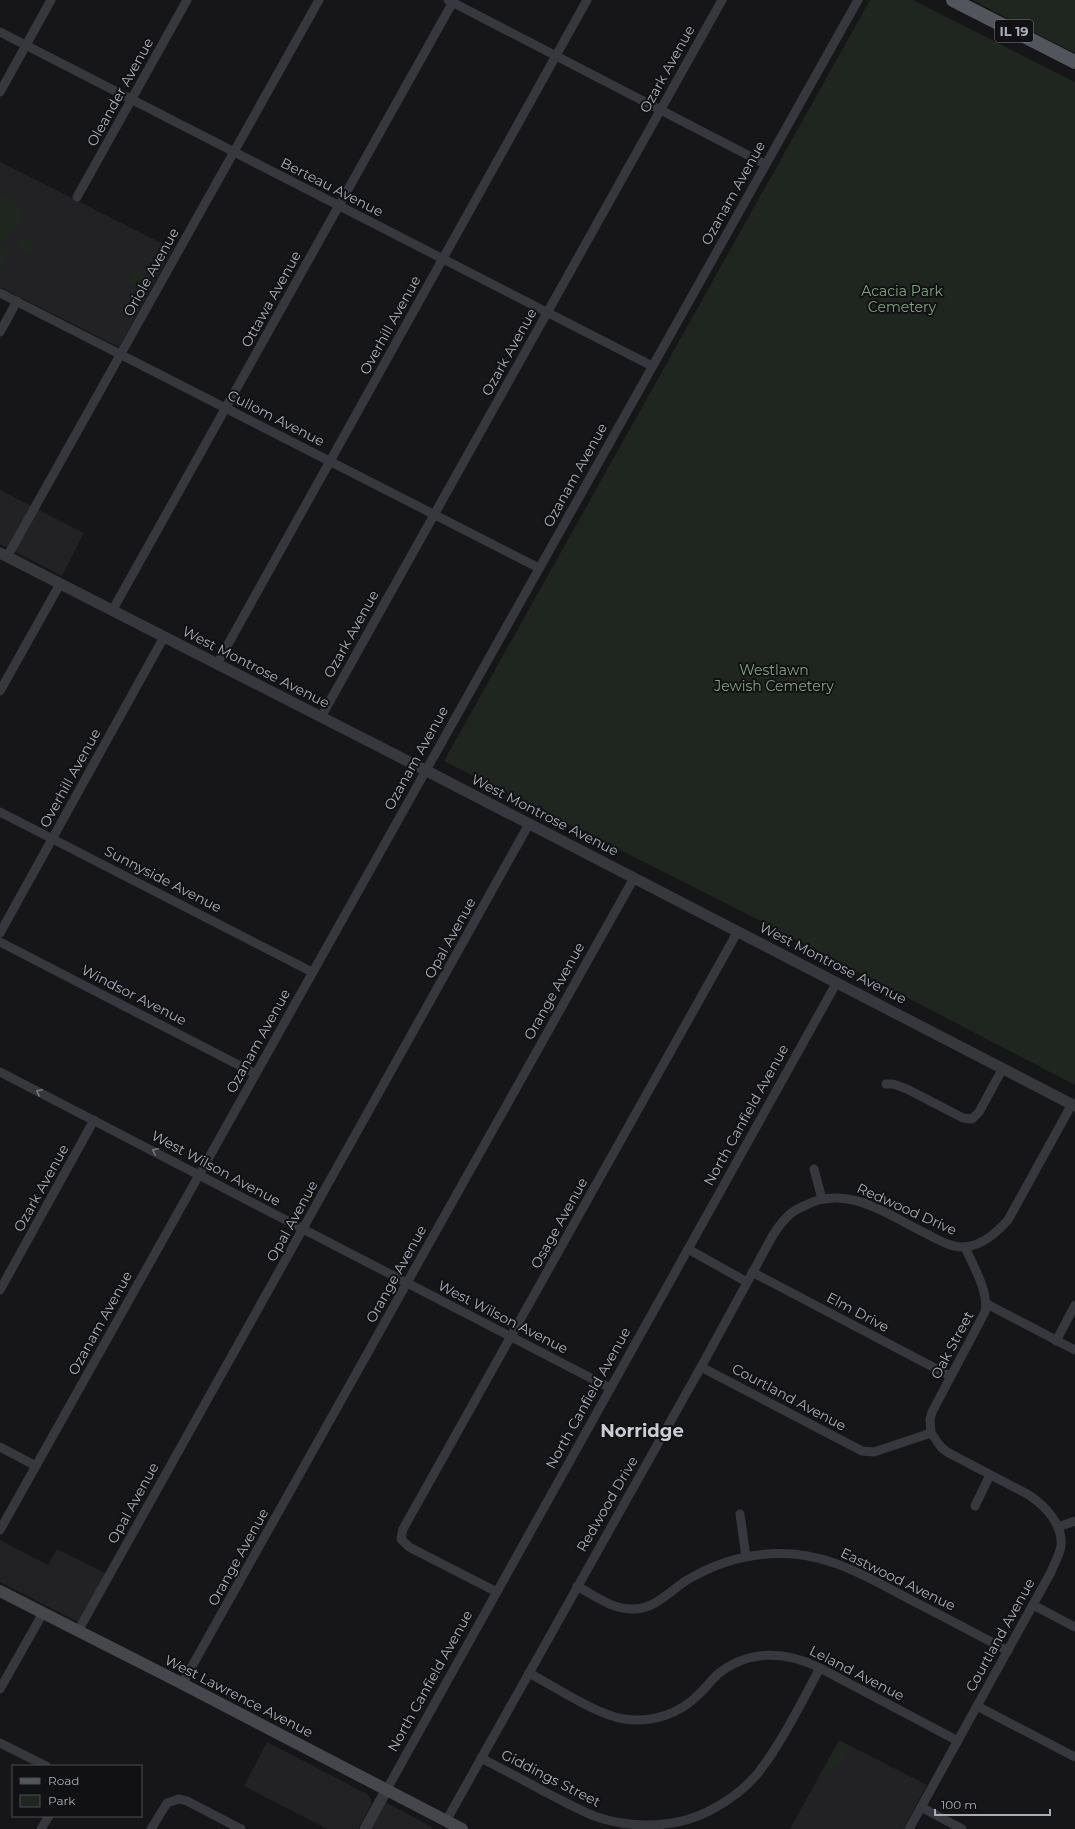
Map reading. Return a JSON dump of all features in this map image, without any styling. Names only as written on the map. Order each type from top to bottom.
[{"type":"main road","name":"IL 19","points":[[953,0],[1075,62]]},
{"type":"main road","name":"West Lawrence Avenue","points":[[0,1591],[387,1789],[462,1829]]},
{"type":"street","points":[[0,92],[51,0]]},
{"type":"street","name":"Oleander Avenue","points":[[77,197],[187,0]]},
{"type":"street","name":"Oriole Avenue","points":[[4,555],[121,354],[319,0]]},
{"type":"street","name":"Overhill Avenue","points":[[217,664],[587,0]]},
{"type":"street","name":"Ozark Avenue","points":[[321,717],[722,0]]},
{"type":"street","name":"Ozanam Avenue","points":[[0,1530],[538,568],[858,0]]},
{"type":"street","points":[[451,1],[765,164]]},
{"type":"street","name":"Ottawa Avenue","points":[[112,611],[339,206],[451,1]]},
{"type":"street","name":"Berteau Avenue","points":[[0,32],[652,366]]},
{"type":"street","name":"Cullom Avenue","points":[[0,293],[538,568]]},
{"type":"street","points":[[0,332],[17,301]]},
{"type":"street","name":"West Montrose Avenue","points":[[4,555],[425,770],[1074,1105]]},
{"type":"street","points":[[0,691],[60,584]]},
{"type":"street","name":"Overhill Avenue","points":[[0,932],[164,637]]},
{"type":"street","name":"Sunnyside Avenue","points":[[0,812],[312,972]]},
{"type":"street","name":"Opal Avenue","points":[[78,1631],[530,824]]},
{"type":"street","name":"Orange Avenue","points":[[182,1684],[634,878]]},
{"type":"street","name":"Osage Avenue","points":[[497,1592],[409,1548],[401,1539],[403,1529],[738,931]]},
{"type":"street","name":"Windsor Avenue","points":[[0,942],[256,1074]]},
{"type":"street","name":"North Canfield Avenue","points":[[365,1829],[837,982]]},
{"type":"street","points":[[886,1084],[893,1084],[908,1088],[963,1118],[972,1118],[978,1112],[1003,1068]]},
{"type":"street","name":"West Wilson Avenue","points":[[0,1072],[610,1388]]},
{"type":"street","name":"Redwood Drive","points":[[446,1821],[701,1367],[752,1272],[773,1235],[786,1218],[803,1206],[822,1199],[844,1197],[857,1200],[942,1242],[957,1247],[978,1244],[988,1239],[998,1231],[1008,1220],[1074,1105]]},
{"type":"street","name":"Ozark Avenue","points":[[0,1290],[94,1120]]},
{"type":"street","points":[[814,1169],[822,1199]]},
{"type":"street","name":"Oak Street","points":[[931,1433],[930,1419],[932,1412],[950,1376],[981,1323],[987,1304],[965,1247]]},
{"type":"street","points":[[688,1249],[747,1282]]},
{"type":"street","name":"Elm Drive","points":[[752,1272],[950,1376]]},
{"type":"street","points":[[987,1304],[1075,1350]]},
{"type":"street","points":[[1056,1341],[1075,1305]]},
{"type":"street","name":"Courtland Avenue","points":[[701,1367],[862,1451],[874,1452],[931,1433],[935,1441],[947,1452],[1039,1502],[1058,1527],[1061,1546],[1051,1572],[909,1829]]},
{"type":"street","points":[[0,1447],[36,1466]]},
{"type":"street","points":[[975,1506],[990,1475]]},
{"type":"street","points":[[740,1514],[746,1556]]},
{"type":"street","points":[[1058,1527],[1075,1521]]},
{"type":"street","name":"Eastwood Avenue","points":[[577,1586],[612,1605],[633,1609],[644,1608],[654,1604],[701,1572],[730,1560],[762,1554],[794,1554],[828,1560],[845,1566],[1008,1651]]},
{"type":"street","points":[[1033,1605],[1075,1627]]},
{"type":"street","points":[[0,1690],[42,1613]]},
{"type":"street","name":"Leland Avenue","points":[[529,1673],[607,1715],[625,1719],[642,1720],[670,1714],[685,1706],[718,1674],[734,1664],[749,1658],[767,1655],[787,1656],[808,1662],[958,1741]]},
{"type":"street","name":"Giddings Street","points":[[481,1758],[580,1810],[603,1819],[645,1826],[663,1825],[686,1820],[708,1812],[728,1800],[756,1776],[770,1757],[820,1668]]},
{"type":"street","points":[[977,1706],[1075,1757]]},
{"type":"street","points":[[0,1742],[44,1765]]},
{"type":"street","points":[[151,1829],[167,1803],[179,1799],[241,1829]]},
{"type":"street","points":[[921,1807],[962,1829]]},
{"type":"street","points":[[42,1829],[48,1817]]},
{"type":"shaded area","points":[[0,162],[173,249],[119,347],[0,287]]},
{"type":"shaded area","points":[[0,490],[84,533],[62,576],[0,544]]},
{"type":"shaded area","points":[[0,1540],[48,1565],[57,1549],[107,1574],[80,1623],[0,1582]]},
{"type":"shaded area","points":[[839,1740],[927,1785],[903,1829],[790,1829]]},
{"type":"shaded area","points":[[267,1742],[367,1794],[371,1799],[371,1804],[358,1829],[327,1829],[244,1786]]},
{"type":"shaded area","points":[[385,1802],[432,1827],[431,1829],[371,1829]]},
{"type":"green space","name":"Westlawn Jewish Cemetery","points":[[870,0],[915,0],[1075,82],[1075,1085],[735,908],[444,761]]},
{"type":"green space","points":[[972,0],[1075,0],[1075,53]]},
{"type":"green space","points":[[0,193],[21,205],[23,215],[13,233],[5,241],[0,239]]},
{"type":"green space","points":[[22,237],[36,244],[29,256],[15,248]]},
{"type":"green space","points":[[0,243],[11,249],[2,266],[0,265]]},
{"type":"green space","points":[[134,271],[146,277],[140,289],[128,283]]},
{"type":"green space","points":[[840,1742],[851,1747],[845,1759],[826,1773],[823,1771]]},
{"type":"district","name":"Norridge","points":[[642,1431]]},
{"type":"park label","name":"Acacia Park Cemetery","points":[[902,300]]}]
